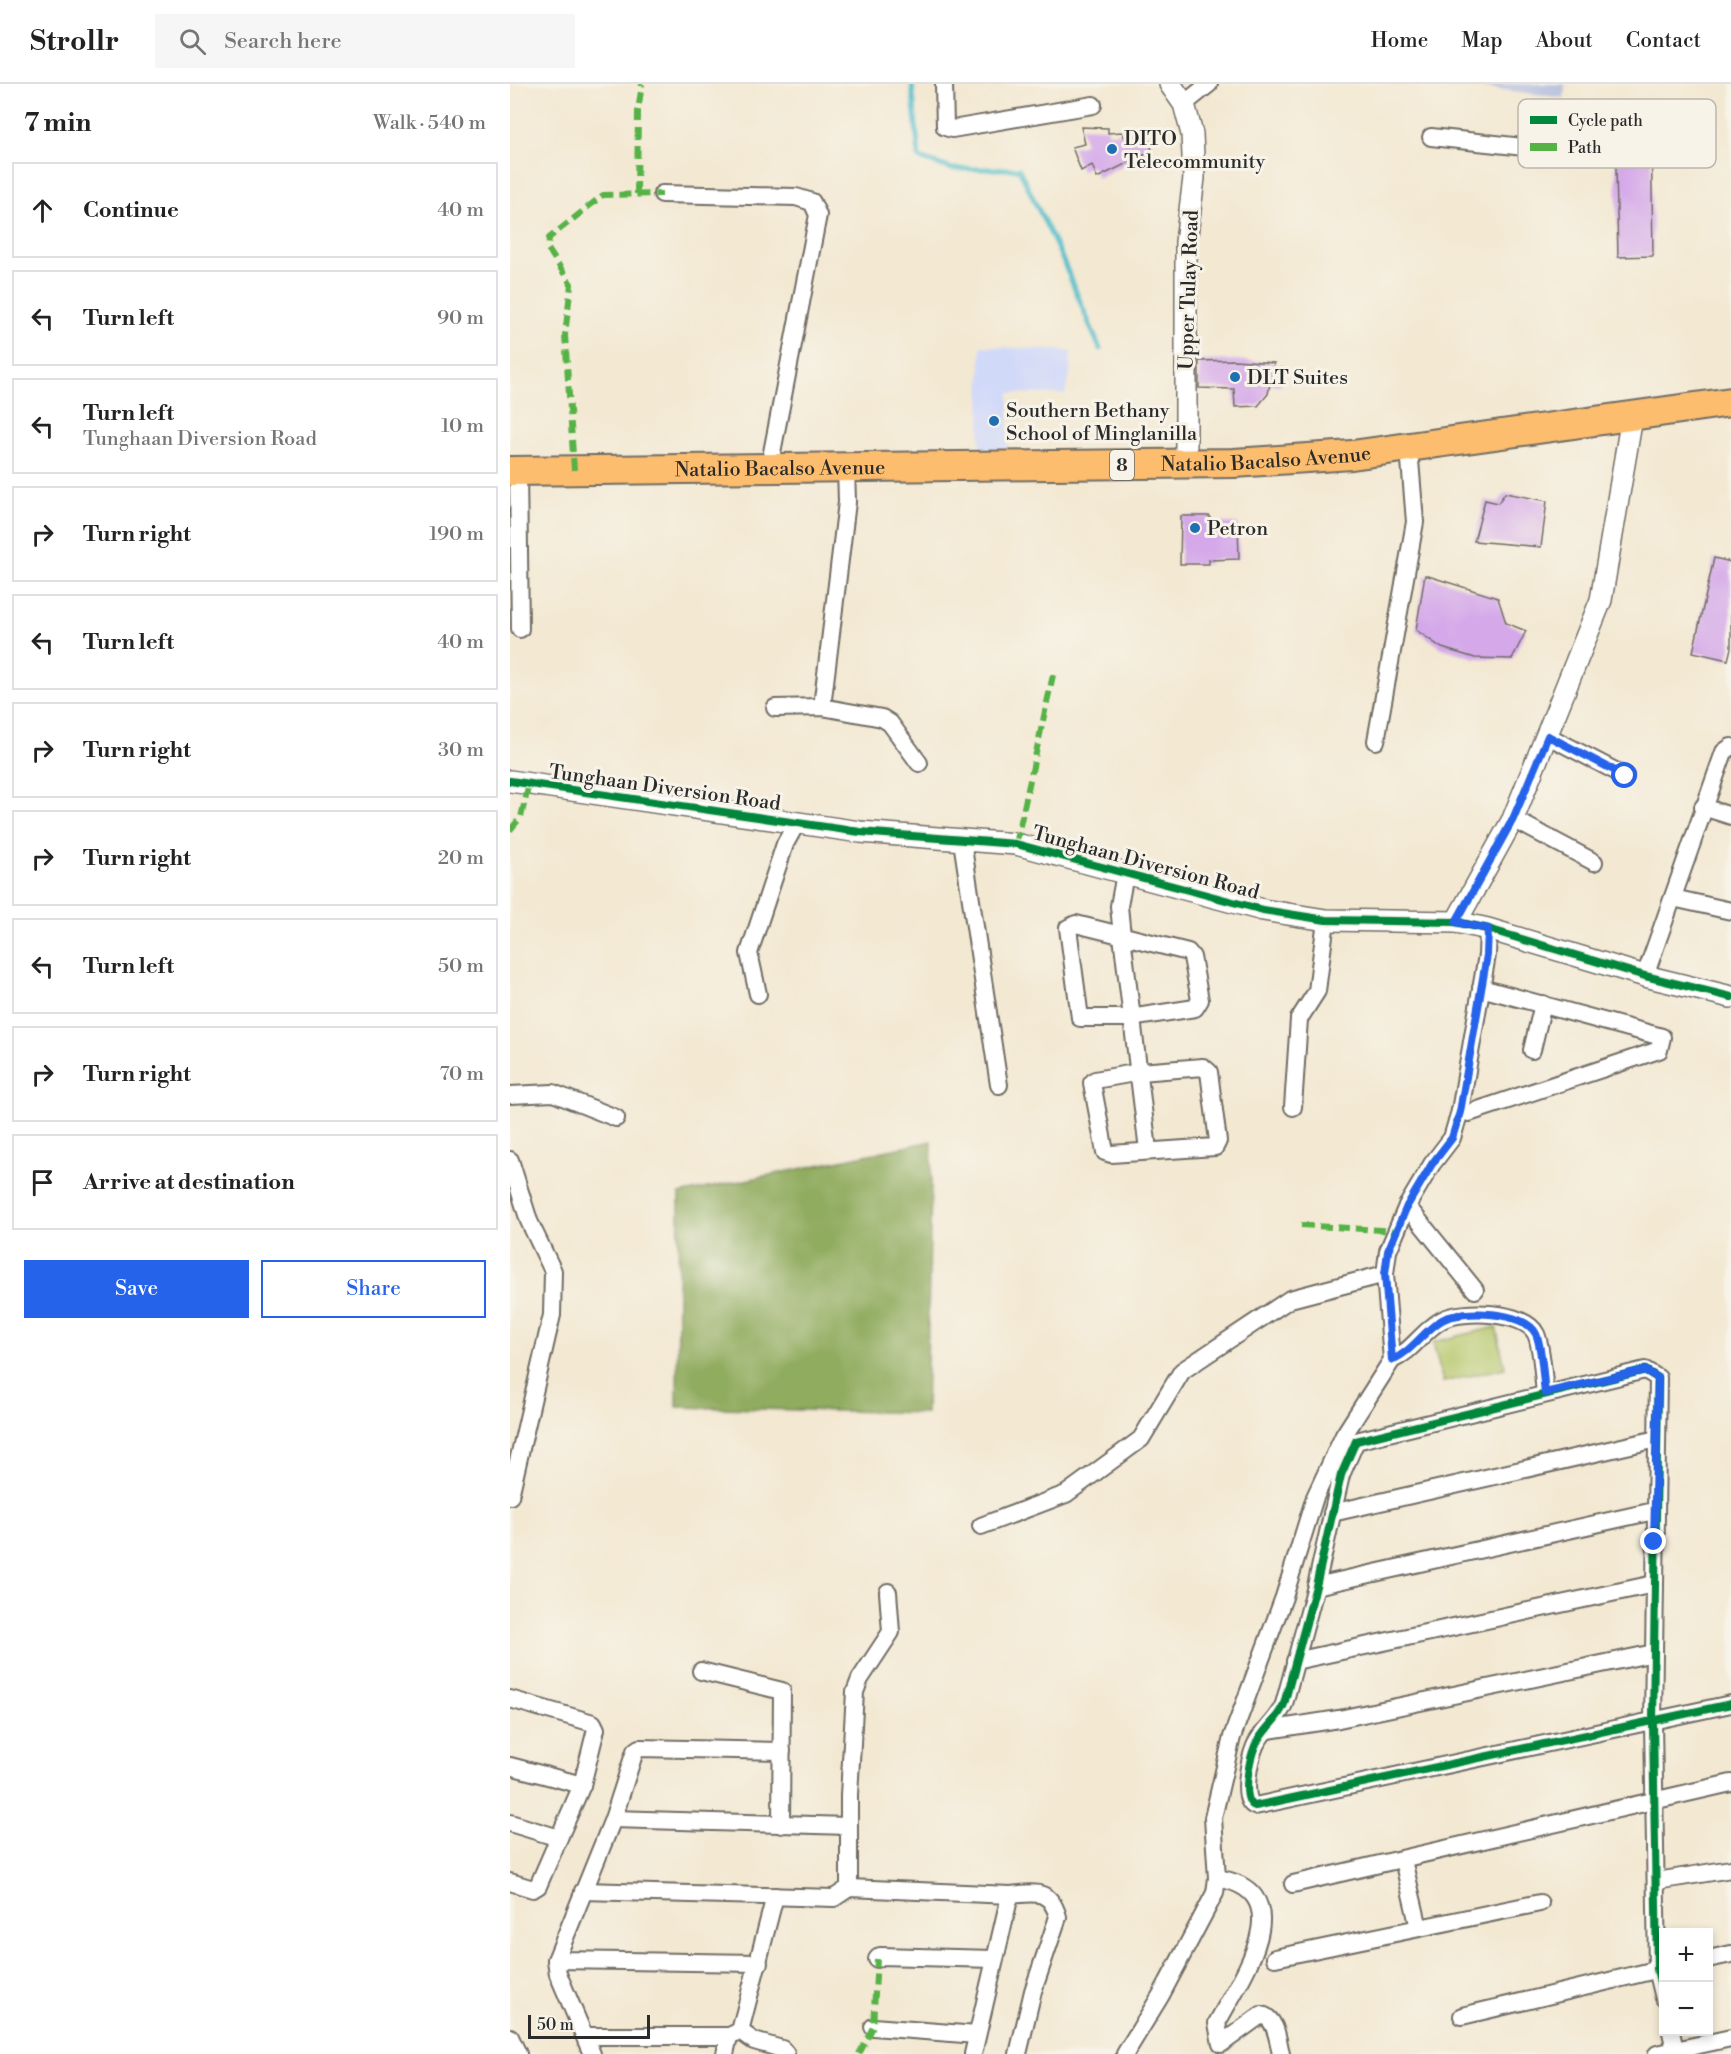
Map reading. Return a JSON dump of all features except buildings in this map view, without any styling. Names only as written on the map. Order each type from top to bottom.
[{"type":"highway","name":"Natalio Bacalso Avenue","points":[[514,471],[1186,465],[1352,455],[1731,402]]},
{"type":"street","points":[[944,84],[945,127],[952,129],[1093,105]]},
{"type":"street","name":"Upper Tulay Road","points":[[1170,84],[1184,104],[1192,134],[1194,178],[1186,242],[1186,465]]},
{"type":"street","points":[[1184,104],[1209,84]]},
{"type":"street","points":[[1431,137],[1518,146]]},
{"type":"street","points":[[662,194],[796,197],[812,202],[818,215],[770,468]]},
{"type":"street","points":[[1456,922],[1513,819],[1601,600],[1632,417]]},
{"type":"street","points":[[1376,741],[1415,522],[1409,448]]},
{"type":"street","points":[[822,707],[847,502],[846,467]]},
{"type":"street","points":[[514,471],[520,629]]},
{"type":"street","points":[[775,708],[822,707],[886,720],[920,763]]},
{"type":"street","points":[[1548,736],[1625,776]]},
{"type":"street","points":[[1645,976],[1703,807],[1724,752],[1731,747]]},
{"type":"street","name":"Tunghaan Diversion Road","points":[[510,780],[796,824],[962,841],[1016,844],[1263,910],[1326,920],[1456,922],[1488,929],[1645,976],[1731,997]]},
{"type":"street","points":[[1703,807],[1731,816]]},
{"type":"street","points":[[1513,819],[1594,862]]},
{"type":"street","points":[[758,994],[749,953],[785,844],[796,824]]},
{"type":"street","points":[[962,841],[999,1085]]},
{"type":"street","points":[[1125,874],[1119,906],[1130,1018],[1140,1072],[1148,1150]]},
{"type":"street","points":[[1673,898],[1731,911]]},
{"type":"street","points":[[1293,1107],[1299,1019],[1317,992],[1326,920]]},
{"type":"street","points":[[1076,924],[1188,952],[1192,957],[1200,1000],[1195,1008],[1130,1018],[1080,1018],[1068,928],[1076,924]]},
{"type":"street","points":[[1392,1360],[1385,1274],[1388,1251],[1407,1206],[1432,1164],[1452,1138],[1460,1112],[1487,955],[1488,929]]},
{"type":"street","points":[[1460,1112],[1469,1113],[1659,1050],[1662,1037],[1480,988]]},
{"type":"street","points":[[1532,1050],[1543,1004]]},
{"type":"street","points":[[1203,1067],[1208,1070],[1218,1141],[1215,1147],[1111,1154],[1105,1152],[1092,1083],[1097,1079],[1140,1072],[1203,1067]]},
{"type":"street","points":[[510,1095],[553,1093],[616,1118]]},
{"type":"street","points":[[510,1160],[529,1221],[553,1271],[552,1315],[510,1496]]},
{"type":"street","points":[[1407,1206],[1475,1290]]},
{"type":"street","points":[[981,1526],[1066,1494],[1113,1460],[1141,1439],[1182,1371],[1290,1299],[1385,1274]]},
{"type":"street","points":[[1125,2054],[1215,1893],[1217,1878],[1213,1818],[1232,1737],[1284,1597],[1315,1497],[1344,1435],[1392,1360],[1404,1355],[1442,1320],[1471,1311],[1524,1321],[1536,1333],[1545,1393]]},
{"type":"street","points":[[1659,1940],[1653,1722],[1654,1511],[1658,1378],[1652,1372],[1645,1370],[1356,1441],[1341,1475],[1316,1586],[1279,1717],[1256,1744],[1248,1777],[1247,1799],[1255,1806],[1653,1722],[1731,1704]]},
{"type":"street","points":[[1332,1513],[1657,1439]]},
{"type":"street","points":[[1316,1586],[1654,1511]]},
{"type":"street","points":[[1295,1661],[1654,1584]]},
{"type":"street","points":[[849,1888],[849,1826],[855,1692],[860,1679],[891,1632],[888,1592]]},
{"type":"street","points":[[1268,1730],[1339,1719],[1654,1653]]},
{"type":"street","points":[[701,1671],[781,1689],[781,1825]]},
{"type":"street","points":[[510,1699],[594,1724],[596,1729],[582,1785],[538,1886],[533,1889],[510,1882]]},
{"type":"street","points":[[592,2054],[558,1974],[556,1960],[613,1819],[633,1754],[639,1749],[782,1751]]},
{"type":"street","points":[[510,1766],[582,1785]]},
{"type":"street","points":[[1293,1884],[1731,1783]]},
{"type":"street","points":[[613,1819],[849,1826]]},
{"type":"street","points":[[510,1823],[559,1838]]},
{"type":"street","points":[[1403,1860],[1419,1928]]},
{"type":"street","points":[[1657,1881],[1731,1869]]},
{"type":"street","points":[[1217,1878],[1237,1881],[1248,1888],[1261,1913],[1256,1952],[1245,1976],[1216,2023],[1218,2049]]},
{"type":"street","points":[[583,1891],[834,1898],[849,1888],[1010,1895],[1036,1893],[1048,1897],[1055,1905],[1058,1917],[1033,1991],[1018,2054]]},
{"type":"street","points":[[973,2054],[1010,1895]]},
{"type":"street","points":[[725,2054],[759,1963],[775,1896]]},
{"type":"street","points":[[1275,1958],[1540,1903]]},
{"type":"street","points":[[1713,1958],[1731,1954]]},
{"type":"street","points":[[877,1959],[880,1956],[994,1959]]},
{"type":"street","points":[[556,1960],[759,1963]]},
{"type":"street","points":[[1462,2016],[1659,1969]]},
{"type":"street","points":[[1218,2049],[1261,2015],[1265,2015],[1272,2021],[1281,2054]]},
{"type":"street","points":[[873,2027],[977,2035]]},
{"type":"street","points":[[585,2036],[734,2033],[782,2049],[786,2054]]},
{"type":"street","points":[[1672,2036],[1675,2052]]},
{"type":"street","points":[[510,2037],[518,2054]]},
{"type":"street","points":[[1657,2054],[1675,2052],[1731,2038]]},
{"type":"shaded area","points":[[1459,84],[1565,84],[1564,98]]},
{"type":"shaded area","name":"Southern Bethany School of Minglanilla","points":[[981,346],[1071,351],[1070,374],[1065,394],[1009,393],[1008,449],[980,448]]},
{"type":"green space","points":[[932,1141],[926,1413],[677,1407],[679,1194]]},
{"type":"green space","points":[[1496,1327],[1505,1368],[1443,1382],[1433,1342]]},
{"type":"waterway","points":[[912,84],[919,158],[953,169],[1019,169],[1061,256],[1100,349]]},
{"type":"marked path","points":[[637,194],[638,111],[642,84]]},
{"type":"marked path","points":[[574,470],[565,335],[571,284],[548,249],[549,238],[603,195],[662,194]]},
{"type":"marked path","points":[[1016,844],[1053,675]]},
{"type":"marked path","points":[[510,830],[521,817],[529,784]]},
{"type":"marked path","points":[[1301,1225],[1396,1231]]},
{"type":"marked path","points":[[859,2054],[873,2027],[877,1959]]},
{"type":"cycle path","points":[[510,781],[860,832],[1016,844],[1263,910],[1326,920],[1456,922],[1488,929],[1645,976],[1731,997]]},
{"type":"cycle path","points":[[1645,1370],[1658,1378],[1653,1721],[1255,1806],[1250,1802],[1248,1796],[1249,1769],[1253,1752],[1258,1740],[1284,1704],[1316,1586],[1341,1475],[1356,1441],[1645,1370]]},
{"type":"cycle path","points":[[1653,1721],[1731,1704]]},
{"type":"cycle path","points":[[1653,1721],[1657,1969],[1660,1982]]},
{"type":"place","name":"DITO Telecommunity","points":[[1112,149]]},
{"type":"place","name":"DLT Suites","points":[[1235,377]]},
{"type":"place","name":"Southern Bethany School of Minglanilla","points":[[994,421]]},
{"type":"place","name":"Petron","points":[[1195,528]]},
{"type":"route","points":[[1625,776],[1548,736],[1513,819],[1456,922],[1488,929],[1487,955],[1460,1112],[1452,1138],[1443,1153],[1432,1164],[1407,1206],[1388,1251],[1385,1274],[1392,1360],[1404,1355],[1442,1320],[1471,1311],[1524,1321],[1536,1333],[1545,1393],[1645,1370],[1652,1372],[1658,1378],[1654,1542]]}]
